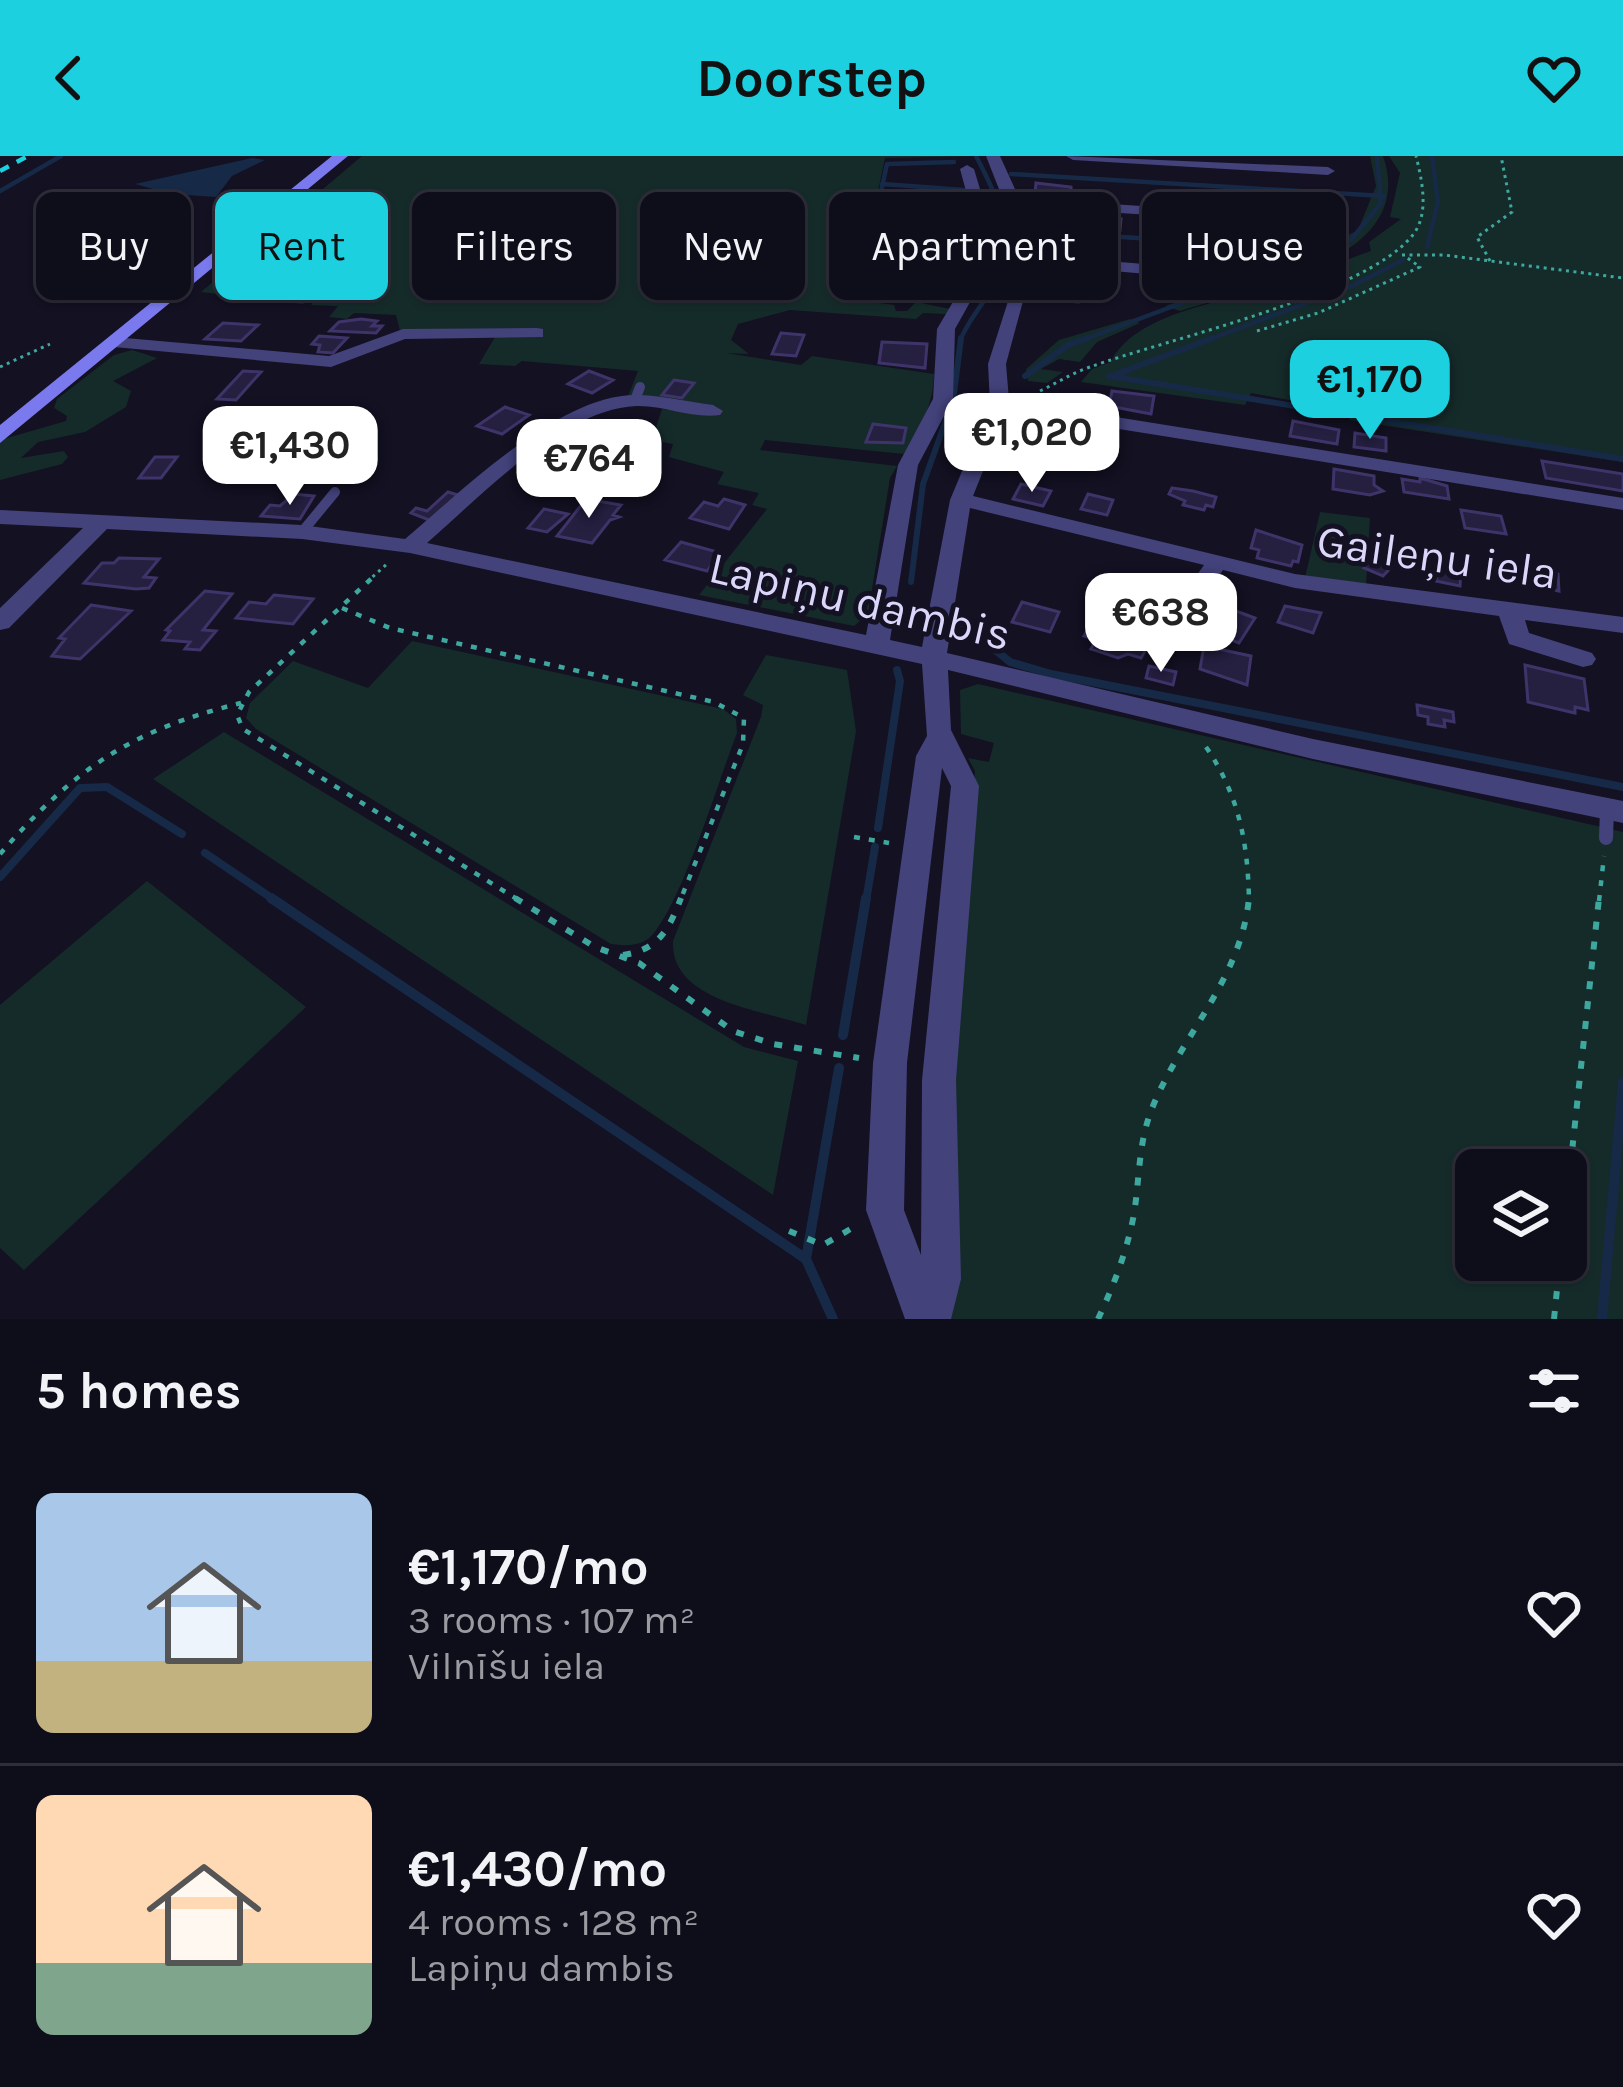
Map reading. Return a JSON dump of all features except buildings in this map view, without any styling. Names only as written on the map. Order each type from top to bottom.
[{"type":"main road","points":[[0,436],[340,156]]},
{"type":"street","points":[[994,156],[1009,192]]},
{"type":"street","points":[[1073,156],[1328,171]]},
{"type":"street","points":[[877,645],[909,461],[943,399],[946,329],[985,261],[987,239],[967,169]]},
{"type":"street","points":[[928,1319],[941,1279],[939,1080],[965,786],[940,737],[934,635],[961,500],[1000,404],[1000,347],[1014,300]]},
{"type":"street","points":[[115,342],[331,362],[403,334],[537,333]]},
{"type":"street","points":[[410,546],[543,437],[598,408],[637,393],[713,411]]},
{"type":"street","points":[[1000,404],[1623,504]]},
{"type":"street","name":"Gaileņu iela","points":[[961,500],[1295,581],[1623,625]]},
{"type":"street","name":"Lapiņu dambis","points":[[0,517],[302,532],[410,546],[877,645],[1183,720],[1615,811]]},
{"type":"street","points":[[0,622],[101,521]]},
{"type":"street","points":[[1169,631],[1218,561]]},
{"type":"street","points":[[1509,608],[1518,638],[1583,659]]},
{"type":"street","points":[[928,1319],[885,1210],[890,1063],[930,756],[940,737]]},
{"type":"lane","points":[[302,532],[335,492]]},
{"type":"lane","points":[[1606,838],[1615,811]]},
{"type":"path","points":[[1000,404],[1043,390],[1084,369],[1376,266],[1399,253],[1421,215],[1422,177],[1416,156]]},
{"type":"path","points":[[1490,261],[1478,238],[1512,212],[1501,156]]},
{"type":"path","points":[[1399,253],[1623,278]]},
{"type":"path","points":[[1257,331],[1318,313],[1420,267],[1399,253]]},
{"type":"path","points":[[0,367],[50,344]]},
{"type":"path","points":[[0,854],[62,784],[97,756],[163,724],[241,703],[410,546]]},
{"type":"path","points":[[340,608],[390,628],[714,702],[743,718],[743,744],[679,912],[654,946],[637,955],[617,955]]},
{"type":"path","points":[[241,703],[238,721],[253,738],[595,947],[639,963],[733,1030],[890,1063]]},
{"type":"path","points":[[1098,1319],[1119,1275],[1129,1237],[1139,1145],[1154,1104],[1181,1051],[1225,986],[1250,920],[1251,879],[1240,810],[1210,751],[1183,720]]},
{"type":"path","points":[[854,837],[918,848]]},
{"type":"path","points":[[1572,1149],[1606,838]]},
{"type":"path","points":[[789,1231],[823,1245],[885,1210]]},
{"type":"path","points":[[1554,1319],[1558,1281]]},
{"type":"green space","points":[[362,156],[977,156],[885,158],[878,192],[829,192],[829,300],[894,305],[896,311],[907,311],[916,302],[950,309],[946,314],[923,313],[916,319],[790,310],[738,324],[731,340],[749,354],[726,353],[801,365],[812,356],[934,374],[925,416],[904,454],[765,440],[760,450],[897,466],[890,478],[868,614],[854,626],[699,595],[767,509],[752,505],[759,493],[717,484],[724,472],[669,457],[673,444],[652,440],[662,409],[712,415],[627,399],[638,371],[522,361],[515,366],[479,364],[498,332],[400,331],[396,315],[329,317],[338,306],[311,305],[315,300],[388,300],[388,192],[319,192]]},
{"type":"green space","points":[[1370,156],[1383,156],[1388,192],[1377,221],[1346,250],[1346,236],[1358,230],[1376,186]]},
{"type":"green space","points":[[1389,156],[1623,156],[1623,462],[1349,420],[1350,411],[1251,393],[1245,405],[1081,382],[1092,369],[1111,362],[1140,331],[1187,310],[1221,300],[1346,300],[1346,261],[1371,251],[1369,242],[1401,219],[1390,217],[1400,173]]},
{"type":"green space","points":[[215,280],[215,294],[201,292]]},
{"type":"green space","points":[[1183,300],[1217,300],[1180,311],[1165,306]]},
{"type":"green space","points":[[1130,319],[1140,323],[1097,342],[1080,362],[1059,359],[1041,369],[1063,372],[1047,383],[1028,381],[1026,369],[1059,340]]},
{"type":"green space","points":[[132,350],[157,358],[113,381],[131,391],[126,407],[85,432],[38,442],[21,458],[64,451],[68,457],[62,464],[0,480],[0,440],[66,421],[67,416],[54,408],[57,399],[114,355]]},
{"type":"green space","points":[[1320,512],[1370,518],[1366,586],[1305,578]]},
{"type":"green space","points":[[412,641],[723,709],[736,719],[737,733],[688,866],[650,938],[611,944],[256,729],[246,718],[250,703],[293,661],[368,688]]},
{"type":"green space","points":[[766,655],[847,670],[856,731],[806,1025],[743,1008],[702,990],[676,961],[673,941],[761,717],[763,705],[743,695]]},
{"type":"green space","points":[[978,684],[1623,832],[1623,1319],[951,1319],[947,1080],[975,771],[968,758],[989,762],[994,743],[961,734],[960,690]]},
{"type":"green space","points":[[224,732],[744,1047],[798,1061],[773,1195],[153,779]]},
{"type":"green space","points":[[147,881],[306,1007],[24,1270],[0,1248],[0,1005]]},
{"type":"water","points":[[252,158],[265,160],[232,176],[215,197],[135,184]]},
{"type":"waterway","points":[[0,191],[61,156]]},
{"type":"waterway","points":[[961,339],[1005,260],[1005,230],[976,156]]},
{"type":"waterway","points":[[1377,156],[1380,196]]},
{"type":"waterway","points":[[1427,247],[1438,202],[1432,156]]},
{"type":"waterway","points":[[883,184],[887,164],[954,162]]},
{"type":"waterway","points":[[1011,174],[1380,196]]},
{"type":"waterway","points":[[883,184],[965,190]]},
{"type":"waterway","points":[[881,192],[883,184]]},
{"type":"waterway","points":[[1346,242],[1381,203],[1380,196]]},
{"type":"waterway","points":[[1118,237],[1142,238]]},
{"type":"waterway","points":[[1205,341],[1352,286],[1403,260]]},
{"type":"waterway","points":[[1080,341],[1190,300]]},
{"type":"waterway","points":[[1025,376],[1068,345],[1088,338]]},
{"type":"waterway","points":[[1111,376],[1213,338]]},
{"type":"waterway","points":[[911,582],[923,484],[953,401],[961,339]]},
{"type":"waterway","points":[[1109,376],[1623,459]]},
{"type":"waterway","points":[[965,625],[1010,662],[1051,674],[1623,787]]},
{"type":"waterway","points":[[878,828],[900,681],[897,670]]},
{"type":"waterway","points":[[0,877],[80,788],[107,787],[182,834]]},
{"type":"waterway","points":[[866,901],[875,847]]},
{"type":"waterway","points":[[205,853],[276,901]]},
{"type":"waterway","points":[[271,898],[806,1259]]},
{"type":"waterway","points":[[843,1035],[866,898]]},
{"type":"waterway","points":[[806,1259],[839,1068]]},
{"type":"waterway","points":[[1602,1319],[1623,1082]]},
{"type":"waterway","points":[[806,1259],[833,1319]]},
{"type":"railway","points":[[0,171],[28,156]]}]
